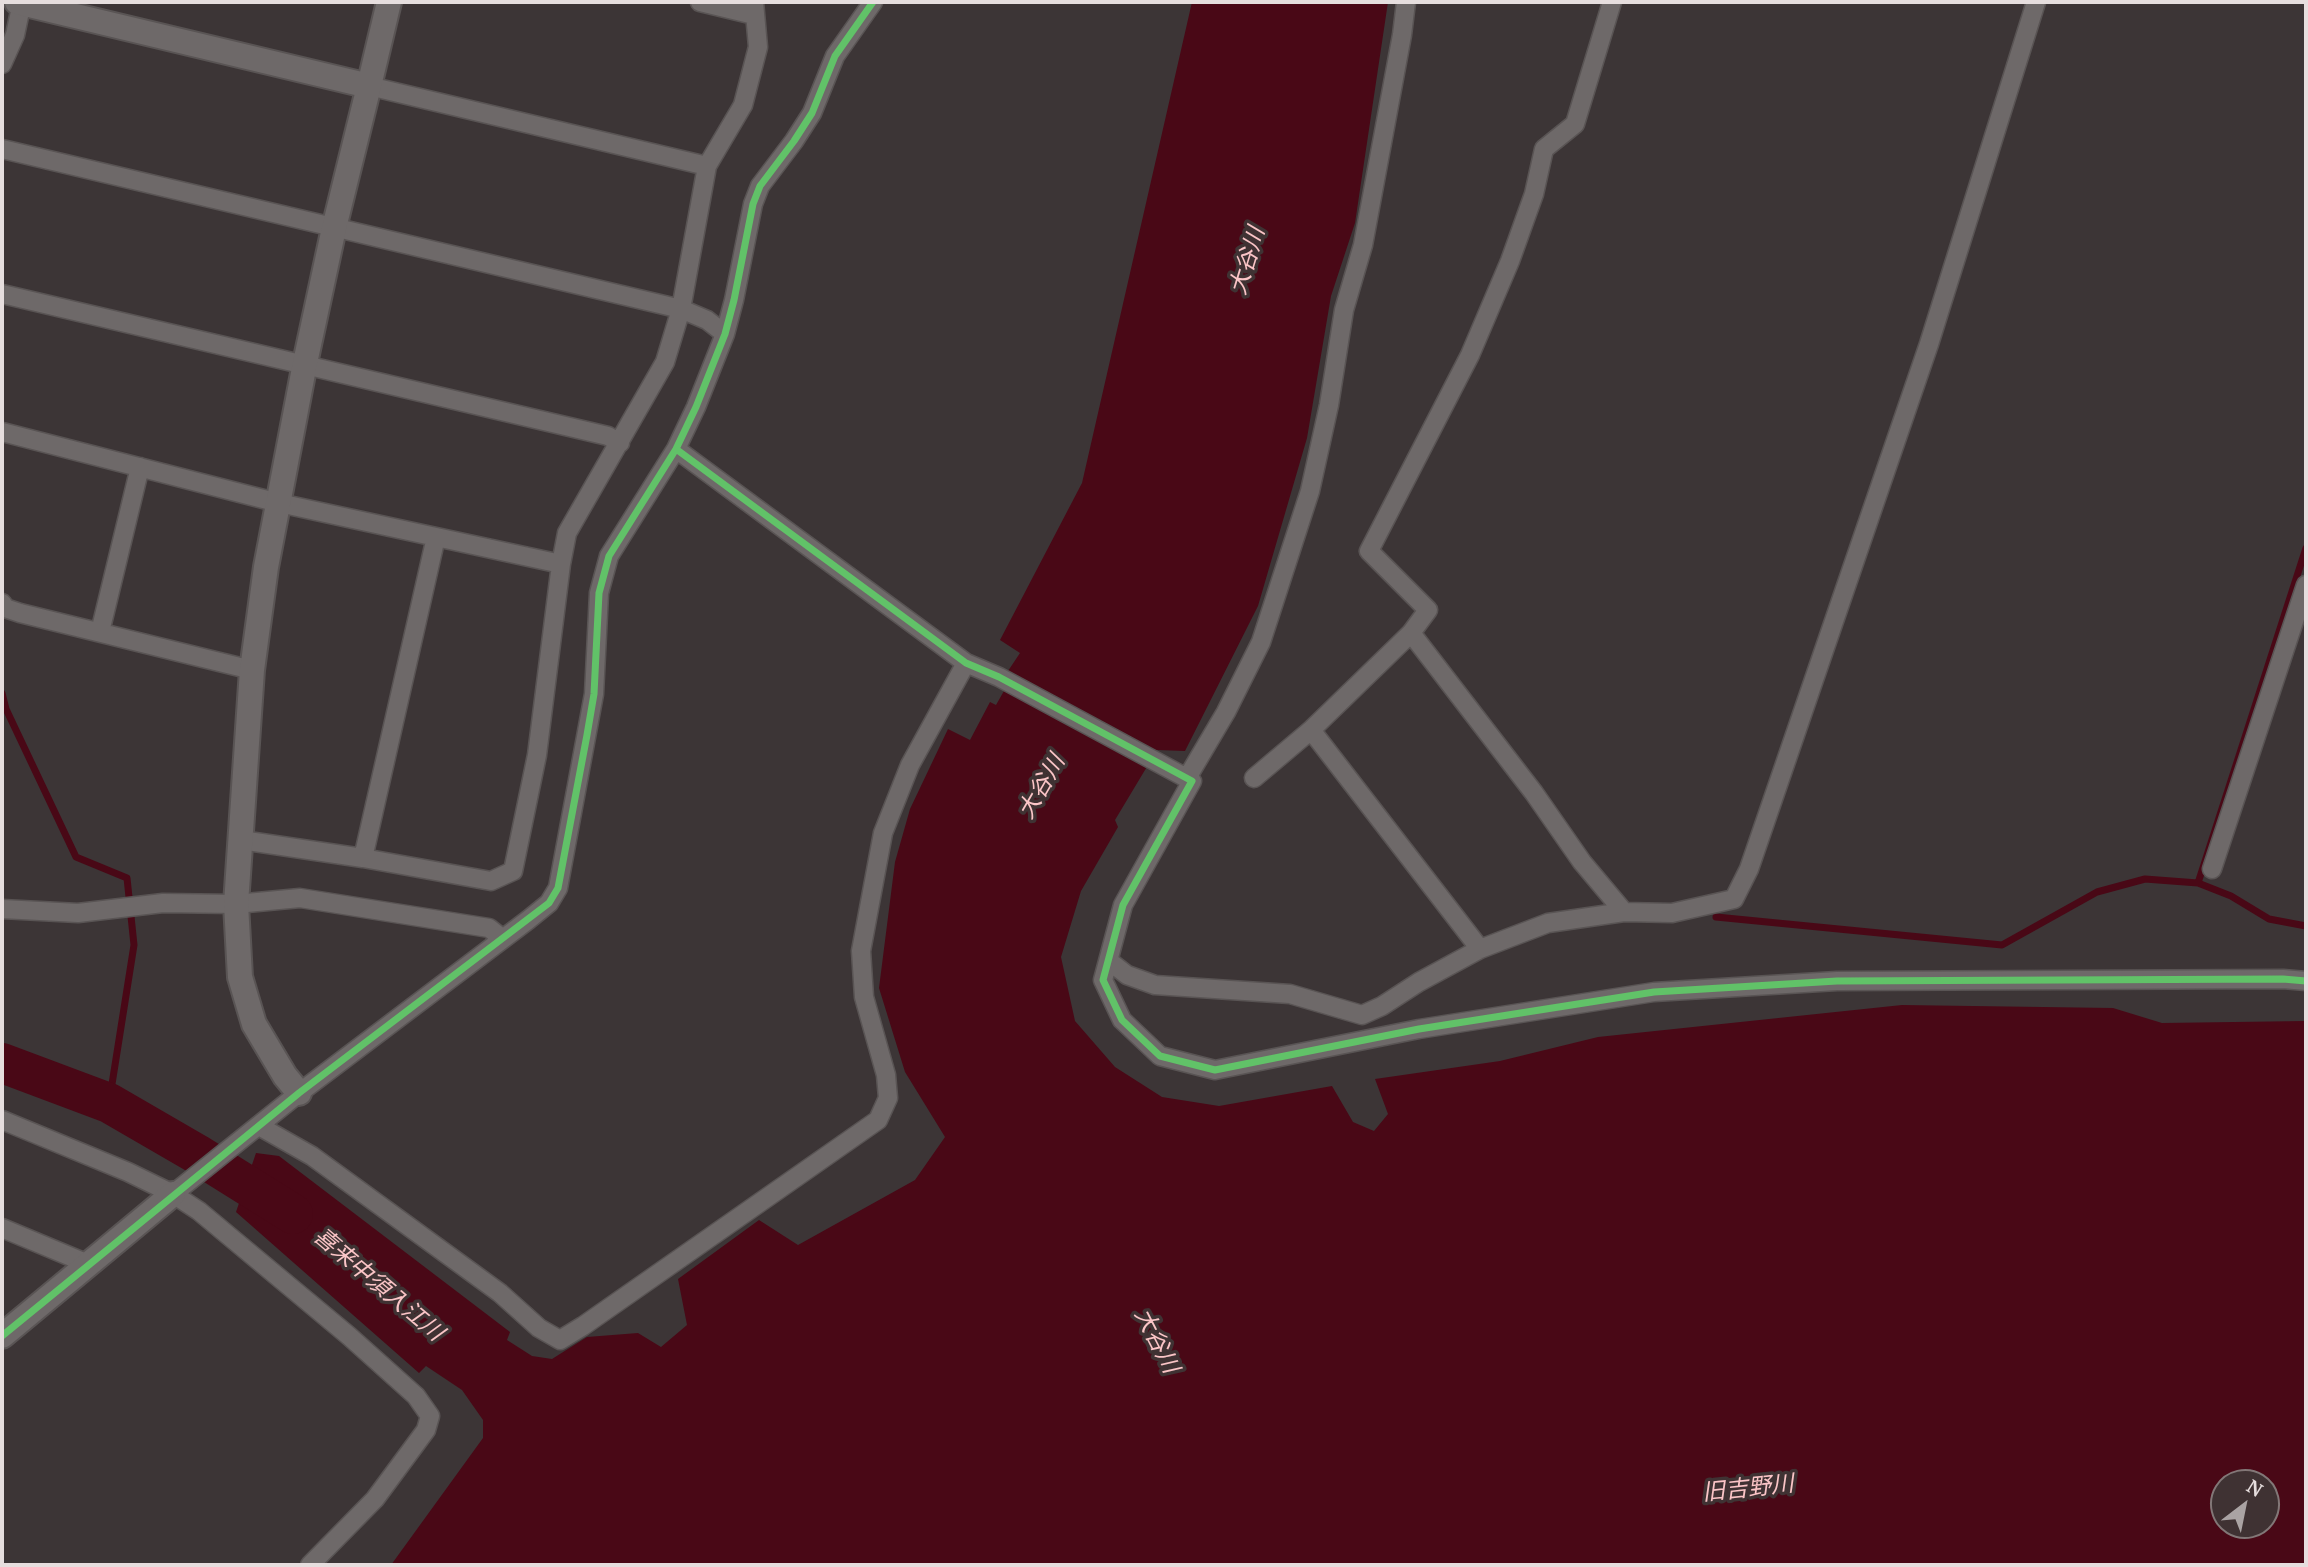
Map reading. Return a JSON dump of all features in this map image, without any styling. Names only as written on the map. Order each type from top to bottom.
[{"type":"street","points":[[2,64],[15,35],[20,2],[707,166]]},
{"type":"street","points":[[299,1093],[285,1076],[254,1024],[240,977],[236,904],[252,670],[266,567],[305,363],[334,228],[389,2]]},
{"type":"street","points":[[240,840],[491,881],[513,871],[537,755],[567,533],[665,362],[681,309],[707,166],[743,105],[758,47],[754,8],[700,2]]},
{"type":"street","points":[[2,1336],[299,1093],[549,903],[558,888],[594,694],[599,593],[608,556],[676,449],[696,408],[725,334],[752,204],[760,186],[812,113],[835,56],[873,2]]},
{"type":"street","points":[[1180,774],[1227,712],[1261,642],[1310,491],[1329,405],[1344,310],[1366,232],[1406,2]]},
{"type":"street","points":[[1254,778],[1311,730],[1411,634],[1428,610],[1369,551],[1470,355],[1514,250],[1534,194],[1544,149],[1575,124],[1612,2]]},
{"type":"street","points":[[1110,961],[1127,975],[1156,985],[1290,994],[1362,1015],[1480,949],[1548,923],[1624,912],[1672,913],[1734,899],[1749,869],[1929,344],[2036,2]]},
{"type":"street","points":[[2,149],[681,309],[707,320],[725,334]]},
{"type":"street","points":[[2,294],[608,436],[620,443]]},
{"type":"street","points":[[2,432],[279,503],[561,564]]},
{"type":"street","points":[[676,449],[966,663],[999,677],[1192,781],[1123,905],[1103,980],[1122,1020],[1160,1056],[1215,1070],[1419,1029],[1654,992],[1837,981],[2306,981]]},
{"type":"street","points":[[100,632],[139,467]]},
{"type":"street","points":[[363,858],[436,537]]},
{"type":"street","points":[[2212,869],[2306,584]]},
{"type":"street","points":[[2,603],[5,608],[20,614],[252,670]]},
{"type":"street","points":[[1411,634],[1534,793],[1582,862],[1624,912]]},
{"type":"street","points":[[254,1129],[312,1156],[500,1293],[539,1328],[560,1340],[583,1326],[878,1120],[888,1098],[886,1075],[864,997],[861,951],[883,834],[910,765],[966,663]]},
{"type":"street","points":[[1311,730],[1480,949]]},
{"type":"street","points":[[2,909],[78,913],[163,903],[236,904],[300,898],[489,928],[503,939]]},
{"type":"street","points":[[2,1120],[180,1188],[199,1211],[349,1336],[416,1396],[430,1416],[426,1430],[375,1499],[310,1565]]},
{"type":"street","points":[[2,1228],[88,1266]]},
{"type":"water","points":[[1192,2],[1388,2],[1355,223],[1331,296],[1307,438],[1258,606],[1185,751],[1157,750],[1115,820],[1118,827],[1081,891],[1061,957],[1075,1021],[1115,1067],[1162,1097],[1219,1106],[1332,1086],[1353,1122],[1374,1131],[1388,1114],[1375,1079],[1500,1061],[1598,1037],[1902,1005],[2113,1008],[2162,1023],[2306,1021],[2306,1565],[391,1565],[483,1438],[483,1420],[462,1390],[426,1366],[419,1373],[236,1212],[256,1153],[279,1156],[510,1332],[507,1340],[532,1356],[552,1359],[587,1337],[638,1333],[661,1347],[687,1325],[678,1279],[759,1220],[798,1245],[915,1180],[945,1137],[905,1072],[879,988],[895,862],[910,809],[948,729],[970,740],[990,702],[996,705],[1013,675],[1008,671],[1020,653],[1000,640],[1082,483]]},
{"type":"waterway","points":[[2198,883],[2306,548]]},
{"type":"waterway","points":[[2,693],[6,709],[76,857],[127,878],[134,945],[109,1103]]},
{"type":"waterway","points":[[1716,917],[2002,945],[2097,892],[2145,879],[2198,883],[2231,896],[2269,919],[2306,926]]},
{"type":"waterway","name":"喜来中須入江川","points":[[2,1063],[109,1103],[293,1214]]},
{"type":"cycle path","points":[[2,1336],[299,1093],[549,903],[558,888],[587,735],[594,694],[599,593],[609,556],[676,449],[696,407],[725,334],[753,204],[760,186],[812,113],[835,56],[873,2]]},
{"type":"cycle path","points":[[676,449],[966,663],[999,677],[1192,781],[1123,905],[1103,980],[1122,1020],[1160,1056],[1215,1070],[1419,1029],[1654,992],[1837,981],[2306,981]]},
{"type":"water label","name":"大谷川","points":[[1248,261]]},
{"type":"water label","name":"大谷川","points":[[1042,787]]},
{"type":"water label","name":"大谷川","points":[[1156,1341]]},
{"type":"water label","name":"旧吉野川","points":[[1748,1489]]}]
